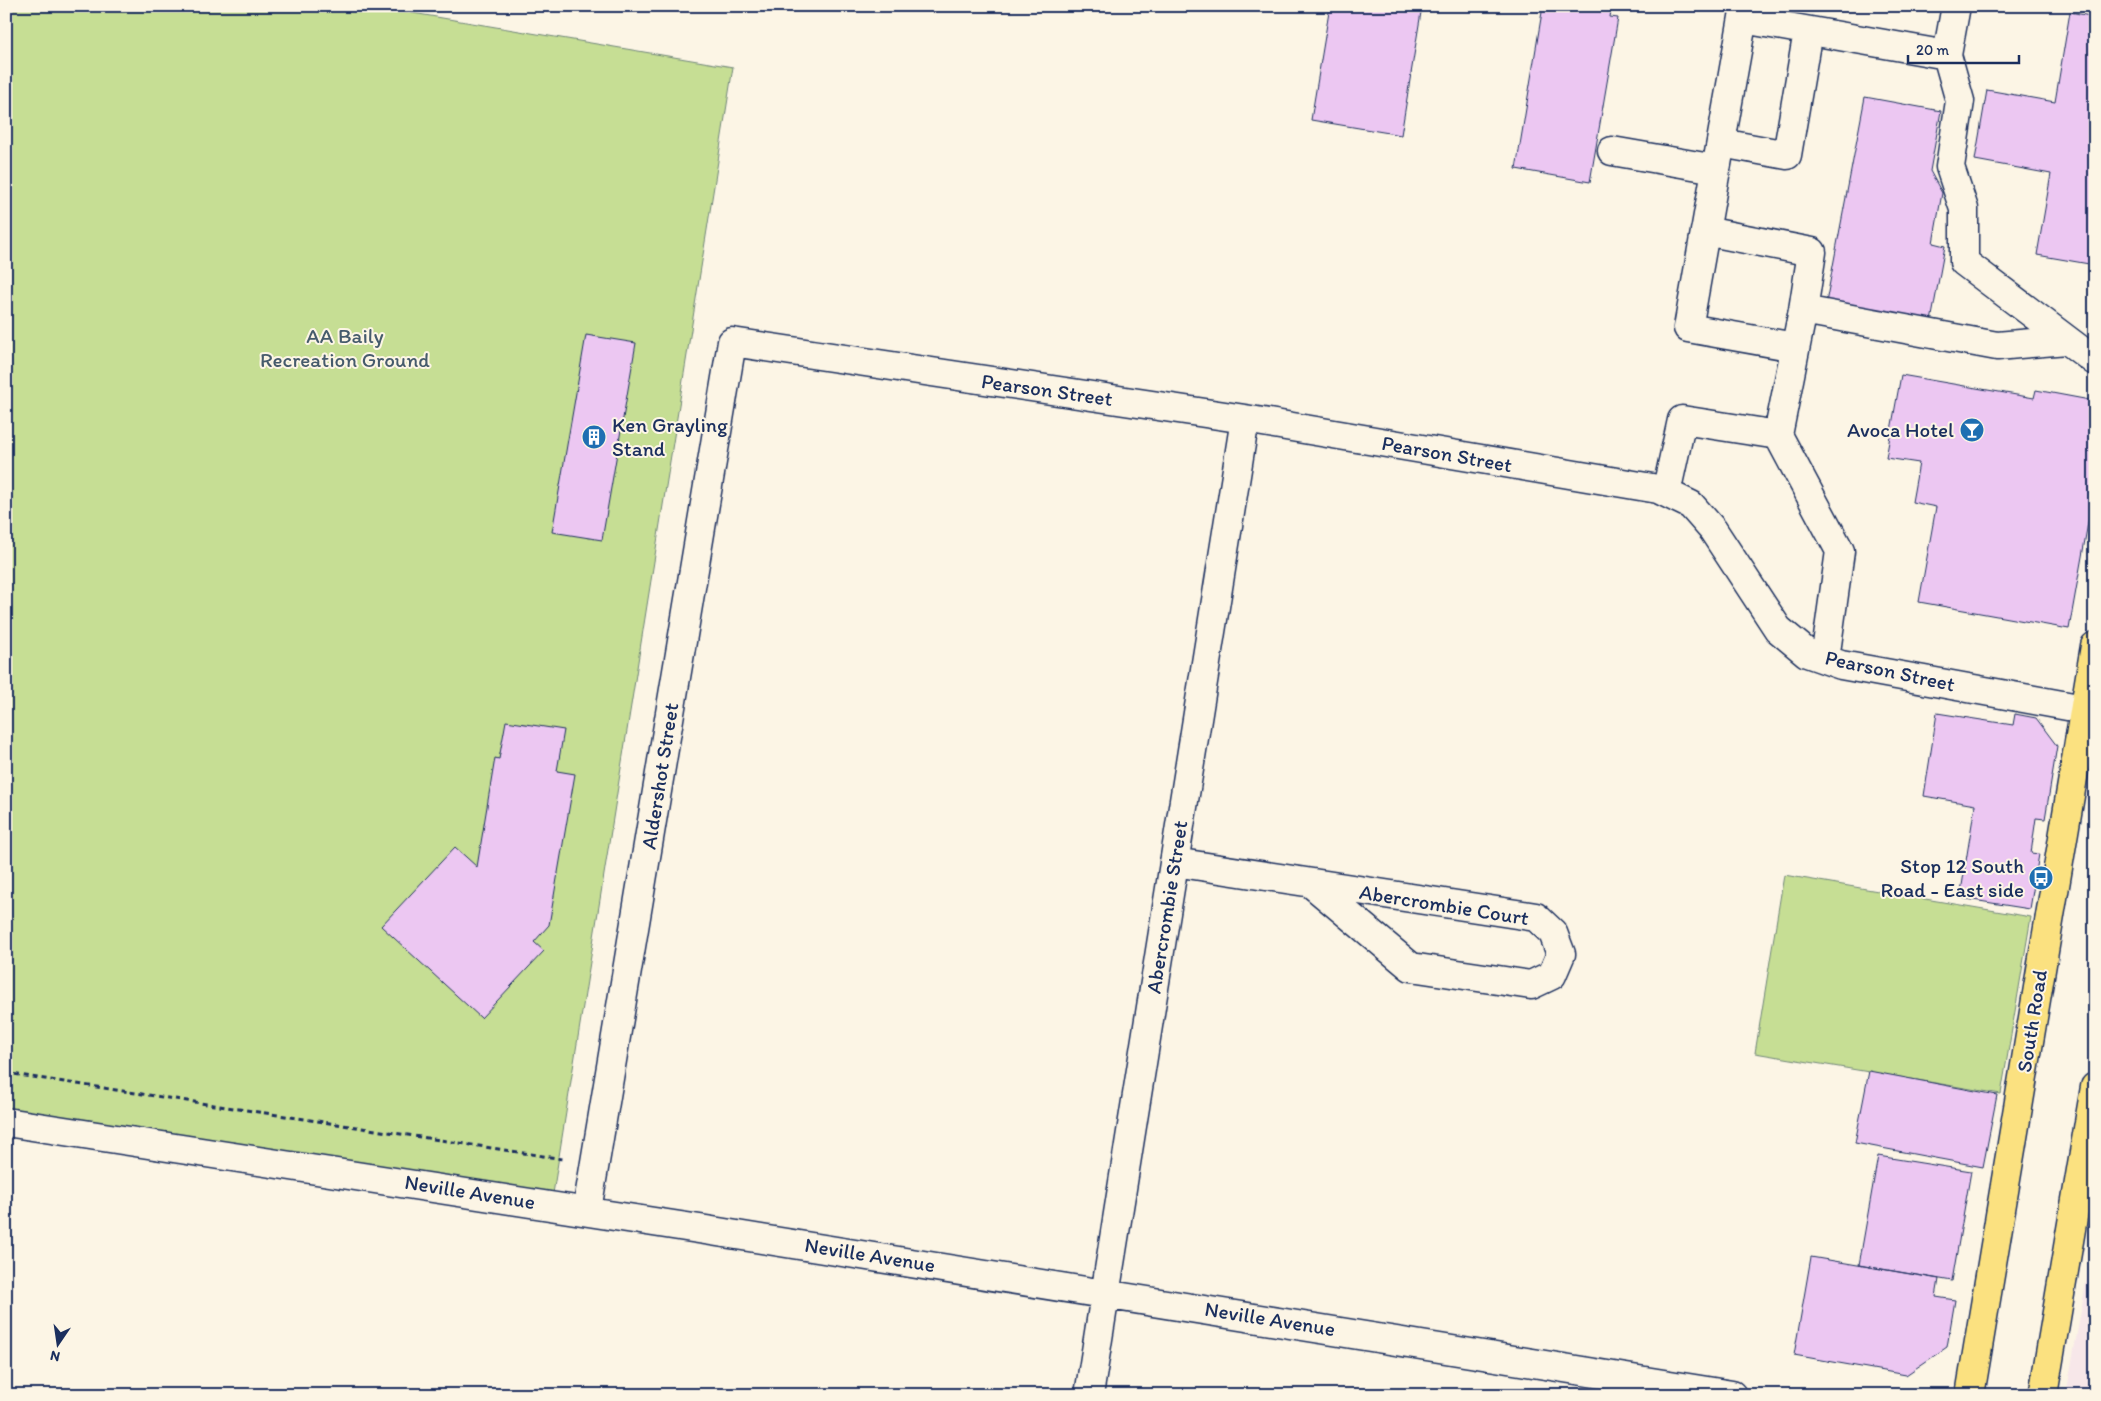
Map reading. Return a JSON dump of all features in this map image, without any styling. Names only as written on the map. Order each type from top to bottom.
[{"type":"highway","name":"South Road","points":[[1970,1395],[2090,709],[2095,646]]},
{"type":"highway","points":[[2043,1395],[2095,1087]]},
{"type":"street","points":[[1956,6],[1947,55],[1960,101],[1950,167],[1964,209],[1964,262],[2081,351]]},
{"type":"street","points":[[1795,347],[1688,328],[1744,12],[1808,30],[1947,55]]},
{"type":"street","points":[[1721,143],[1787,155],[1808,30]]},
{"type":"street","points":[[1612,151],[1716,169]]},
{"type":"street","points":[[1706,231],[1812,252],[1803,310],[1778,435],[1840,551],[1825,660]]},
{"type":"street","points":[[1803,310],[1997,346],[2081,351]]},
{"type":"street","name":"Pearson Street","points":[[732,342],[1245,419],[1658,490],[1691,505],[1713,530],[1778,629],[1807,653],[1841,665],[2090,709]]},
{"type":"street","name":"Aldershot Street","points":[[587,1210],[732,342]]},
{"type":"street","name":"Abercrombie Street","points":[[1089,1395],[1245,419]]},
{"type":"street","points":[[1666,493],[1682,420],[1778,435]]},
{"type":"street","name":"Abercrombie Court","points":[[1174,862],[1536,917],[1553,933],[1561,954],[1552,975],[1531,985],[1411,966],[1312,884]]},
{"type":"street","name":"Neville Avenue","points":[[6,1122],[587,1210],[1105,1292],[1732,1395]]},
{"type":"path","points":[[6,1073],[595,1164]]},
{"type":"shaded area","points":[[2095,1232],[2095,1395],[2066,1395]]},
{"type":"green space","name":"AA Baily Recreation Ground","points":[[6,6],[371,6],[733,67],[552,1200],[6,1116]]},
{"type":"green space","points":[[1784,875],[2031,917],[2001,1094],[1755,1053]]},
{"type":"building","points":[[1330,6],[1422,6],[1401,135],[1311,120]]},
{"type":"building","points":[[1543,6],[1612,6],[1610,17],[1618,18],[1590,182],[1516,169]]},
{"type":"building","points":[[2070,12],[2095,17],[2095,265],[2037,255],[2051,174],[1975,160],[1987,90],[2055,102]]},
{"type":"building","points":[[1865,97],[1941,111],[1930,171],[1942,193],[1933,243],[1945,246],[1930,327],[1825,308]]},
{"type":"building","name":"Ken Grayling Stand","points":[[586,335],[636,343],[602,540],[552,532]]},
{"type":"building","points":[[1901,375],[2034,398],[2036,390],[2095,401],[2095,484],[2069,629],[1919,602],[1936,507],[1912,502],[1919,463],[1886,458]]},
{"type":"building","points":[[1937,713],[2013,725],[2015,714],[2036,718],[2057,746],[2045,819],[2036,818],[2031,853],[2039,854],[2030,909],[1960,898],[1975,805],[1924,796]]},
{"type":"building","points":[[506,721],[564,730],[557,771],[575,774],[549,925],[534,942],[544,951],[481,1018],[381,926],[455,847],[477,867],[495,758],[499,759]]},
{"type":"building","points":[[1869,1071],[1997,1095],[1983,1167],[1855,1143]]},
{"type":"building","points":[[1878,1156],[1971,1171],[1952,1281],[1859,1265]]},
{"type":"building","points":[[1811,1257],[1939,1279],[1936,1297],[1955,1300],[1947,1347],[1906,1375],[1794,1355]]},
{"type":"place","name":"Avoca Hotel","points":[[1972,430]]},
{"type":"place","name":"Ken Grayling Stand","points":[[594,437]]},
{"type":"place","name":"Stop 12 South Road - East side","points":[[2041,878]]}]
